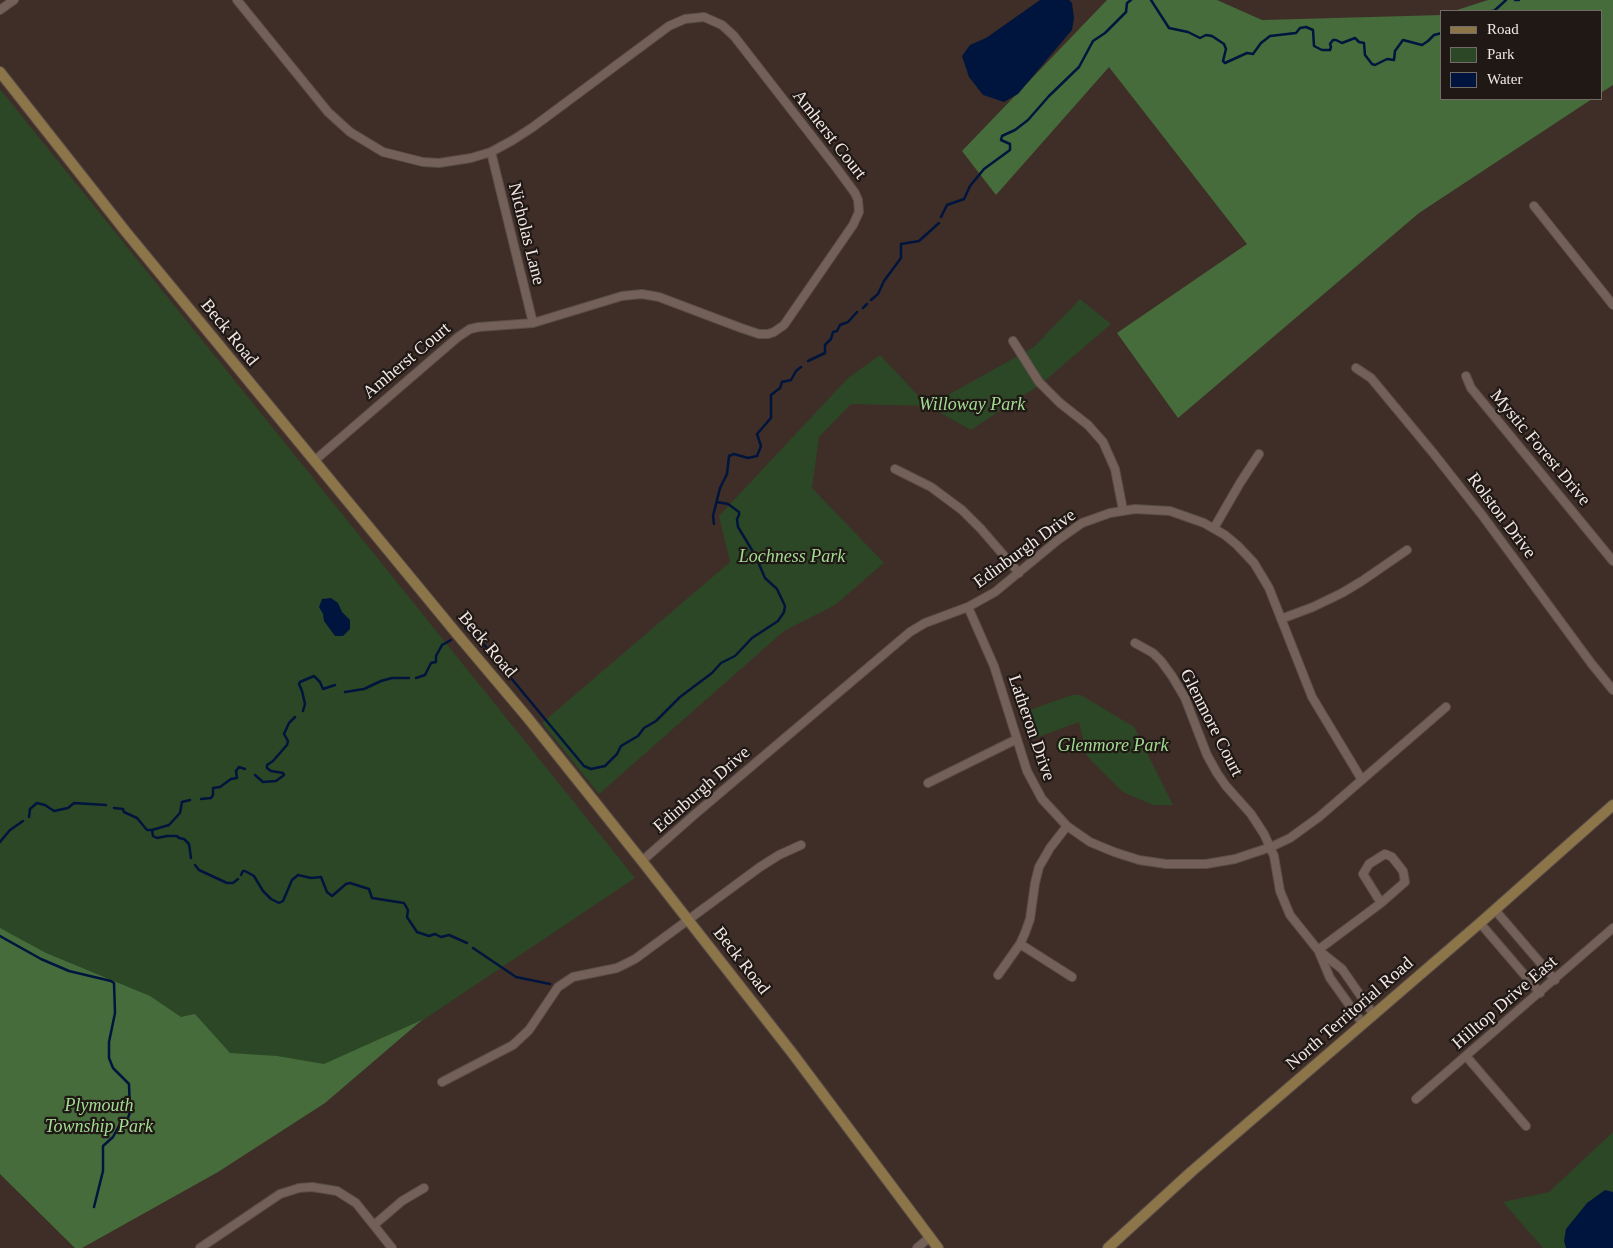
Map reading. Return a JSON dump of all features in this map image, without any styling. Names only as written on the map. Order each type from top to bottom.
[{"type":"main road","name":"Beck Road","points":[[0,72],[126,232],[498,682],[642,861],[793,1054],[938,1248]]},
{"type":"main road","name":"North Territorial Road","points":[[1108,1248],[1190,1172],[1374,1015],[1613,805]]},
{"type":"street","points":[[0,10],[14,0]]},
{"type":"street","name":"Amherst Court","points":[[237,0],[328,112],[350,132],[369,145],[391,155],[423,162],[452,162],[491,152],[533,127],[669,26],[685,19],[704,17],[722,25],[734,36],[835,166],[858,200],[859,212],[853,225],[784,325],[774,332],[768,334],[750,331],[708,317],[659,297],[642,294],[622,296],[533,323],[478,327],[463,333],[314,461]]},
{"type":"street","name":"Nicholas Lane","points":[[491,152],[533,323]]},
{"type":"street","points":[[1534,206],[1613,305]]},
{"type":"street","points":[[1013,341],[1041,384],[1060,403],[1088,425],[1103,442],[1115,469],[1122,510]]},
{"type":"street","name":"Rolston Drive","points":[[1356,368],[1371,378],[1446,469],[1613,690]]},
{"type":"street","name":"Mystic Forest Drive","points":[[1466,376],[1470,388],[1613,560]]},
{"type":"street","points":[[1214,528],[1259,454]]},
{"type":"street","points":[[895,468],[931,487],[962,510],[1019,573]]},
{"type":"street","name":"Edinburgh Drive","points":[[642,861],[910,632],[925,623],[968,607],[995,592],[1073,529],[1096,518],[1122,510],[1145,508],[1170,511],[1194,518],[1214,528],[1237,545],[1254,563],[1269,588],[1312,697],[1362,780]]},
{"type":"street","points":[[1281,619],[1314,607],[1342,593],[1362,582],[1407,550]]},
{"type":"street","name":"Latheron Drive","points":[[968,607],[994,666],[1027,771],[1036,790],[1051,811],[1067,826],[1090,842],[1138,860],[1193,865],[1222,862],[1271,848],[1311,824],[1446,708]]},
{"type":"street","name":"Glenmore Court","points":[[1135,643],[1153,653],[1172,676],[1185,698],[1207,755],[1217,773],[1251,814],[1271,848],[1280,891],[1290,915],[1318,950]]},
{"type":"street","points":[[928,783],[1017,740]]},
{"type":"street","points":[[998,975],[1020,944],[1030,919],[1039,867],[1050,848],[1067,826]]},
{"type":"street","points":[[442,1082],[514,1045],[529,1030],[558,987],[573,977],[616,968],[635,959],[760,867],[778,855],[801,845]]},
{"type":"street","points":[[1318,950],[1381,903],[1405,882],[1404,871],[1392,857],[1385,854],[1369,864],[1363,874],[1381,903]]},
{"type":"street","points":[[1495,910],[1555,980]]},
{"type":"street","points":[[1480,923],[1540,993]]},
{"type":"street","name":"Hilltop Drive East","points":[[1416,1100],[1612,932]]},
{"type":"street","points":[[1020,944],[1072,977]]},
{"type":"street","points":[[1318,950],[1342,969],[1374,1015]]},
{"type":"street","points":[[1318,950],[1330,978],[1363,1024]]},
{"type":"street","points":[[1466,1056],[1526,1126]]},
{"type":"street","points":[[200,1248],[274,1198],[287,1191],[300,1188],[324,1188],[346,1196],[363,1210],[392,1248]]},
{"type":"street","points":[[374,1225],[402,1201],[424,1188]]},
{"type":"street","points":[[917,1248],[930,1237]]},
{"type":"green space","points":[[1107,0],[1217,0],[1262,20],[1440,15],[1440,100],[1590,100],[1419,213],[1178,418],[1117,333],[1247,244],[1109,67],[996,195],[962,151]]},
{"type":"green space","points":[[1488,0],[1613,0],[1613,85],[1603,91],[1603,10],[1457,10]]},
{"type":"green space","points":[[0,89],[635,878],[244,1140],[75,1248],[0,1174]]},
{"type":"green space","name":"Willoway Park","points":[[1080,299],[1111,324],[1041,384],[971,430],[928,406],[1034,347]]},
{"type":"green space","name":"Lochness Park","points":[[880,355],[928,406],[851,404],[819,437],[812,488],[884,563],[835,605],[784,631],[599,794],[542,723],[730,562],[719,516],[848,378]]},
{"type":"green space","name":"Glenmore Park","points":[[1072,695],[1081,695],[1134,727],[1173,805],[1153,805],[1123,792],[1087,756],[1079,722],[1030,740],[1021,713]]},
{"type":"green space","name":"Plymouth Township Park","points":[[0,928],[46,953],[150,996],[181,1017],[195,1014],[230,1053],[277,1056],[324,1064],[422,1020],[325,1103],[218,1172],[82,1248],[75,1248],[0,1174]]},
{"type":"green space","points":[[1613,1132],[1613,1248],[1543,1248],[1503,1202],[1549,1192]]},
{"type":"water","points":[[1040,0],[1069,0],[1072,3],[1074,18],[1072,30],[1018,94],[1004,102],[983,95],[969,77],[962,56],[970,45],[986,38]]},
{"type":"water","points":[[331,598],[338,603],[342,612],[350,620],[350,629],[343,636],[335,636],[324,621],[319,607],[322,599]]},
{"type":"water","points":[[1605,1190],[1613,1192],[1613,1248],[1566,1248],[1564,1241],[1566,1229],[1587,1203]]},
{"type":"waterway","points":[[941,217],[947,205],[964,199],[970,186],[984,169],[1010,150],[1010,144],[1001,140],[1002,136],[1015,130],[1028,120],[1049,96],[1079,67],[1093,41],[1105,33],[1126,12],[1127,3],[1131,0]]},
{"type":"waterway","points":[[1151,0],[1169,28],[1188,32],[1200,38],[1206,35],[1212,36],[1224,44],[1226,49],[1223,61],[1225,63],[1247,53],[1253,54],[1261,43],[1270,36],[1296,33],[1300,28],[1306,27],[1313,30],[1314,46],[1322,50],[1330,50],[1330,44],[1333,40],[1342,43],[1355,38],[1359,42],[1364,43],[1365,55],[1375,65],[1387,59],[1394,60],[1395,51],[1403,40],[1422,45],[1434,35],[1440,34]]},
{"type":"waterway","points":[[1495,10],[1506,0]]},
{"type":"waterway","points":[[871,300],[878,294],[884,281],[901,258],[901,244],[919,241],[939,223]]},
{"type":"waterway","points":[[863,308],[867,304]]},
{"type":"waterway","points":[[808,361],[825,353],[825,345],[831,339],[833,332],[837,331],[840,325],[848,322],[857,312]]},
{"type":"waterway","points":[[714,524],[713,516],[720,488],[727,474],[729,456],[734,454],[748,458],[757,456],[761,446],[757,434],[771,418],[771,395],[780,388],[782,382],[791,380],[796,371],[801,367]]},
{"type":"waterway","points":[[506,672],[584,766],[591,769],[605,766],[617,754],[621,746],[638,736],[644,728],[656,721],[680,697],[712,673],[721,663],[735,656],[752,638],[778,621],[784,612],[785,606],[777,589],[765,578],[755,555],[738,527],[737,519],[739,512],[728,504],[717,502]]},
{"type":"waterway","points":[[465,628],[467,626],[471,628],[498,662]]},
{"type":"waterway","points":[[416,678],[425,675],[431,663],[436,662],[436,656],[442,645],[451,640]]},
{"type":"waterway","points":[[303,711],[305,704],[300,682],[314,676],[320,682],[323,689],[335,685]]},
{"type":"waterway","points":[[345,692],[364,689],[392,678],[409,678]]},
{"type":"waterway","points":[[255,775],[263,782],[276,781],[284,775],[283,773],[271,771],[267,768],[267,765],[287,745],[288,741],[284,734],[289,723],[295,717]]},
{"type":"waterway","points":[[201,799],[211,798],[213,788],[220,787],[231,779],[237,778],[236,771],[239,767],[245,769]]},
{"type":"waterway","points":[[114,808],[123,809],[124,812],[137,818],[147,830],[152,830],[169,825],[180,813],[182,802],[190,800]]},
{"type":"waterway","points":[[29,817],[30,809],[37,803],[45,805],[54,811],[68,808],[74,803],[106,805]]},
{"type":"waterway","points":[[0,842],[10,830],[23,821]]},
{"type":"waterway","points":[[152,830],[153,836],[157,838],[177,836],[184,839],[189,844],[191,858]]},
{"type":"waterway","points":[[195,865],[199,870],[227,883],[233,883],[238,879]]},
{"type":"waterway","points":[[241,875],[245,871],[254,876],[263,891],[271,899],[279,903],[283,901],[292,880],[298,875],[311,878],[321,877],[327,892],[332,896],[346,884],[350,883],[369,889],[372,898],[404,903],[408,910],[407,917],[417,932],[429,936],[435,934],[441,937],[449,935],[467,943]]},
{"type":"waterway","points":[[0,936],[41,959],[69,971],[114,983],[115,1013],[109,1042],[109,1058],[113,1068],[129,1084],[130,1112],[128,1118],[120,1124],[113,1137],[103,1146],[103,1171],[94,1207]]},
{"type":"waterway","points":[[473,948],[516,977],[550,984]]}]
